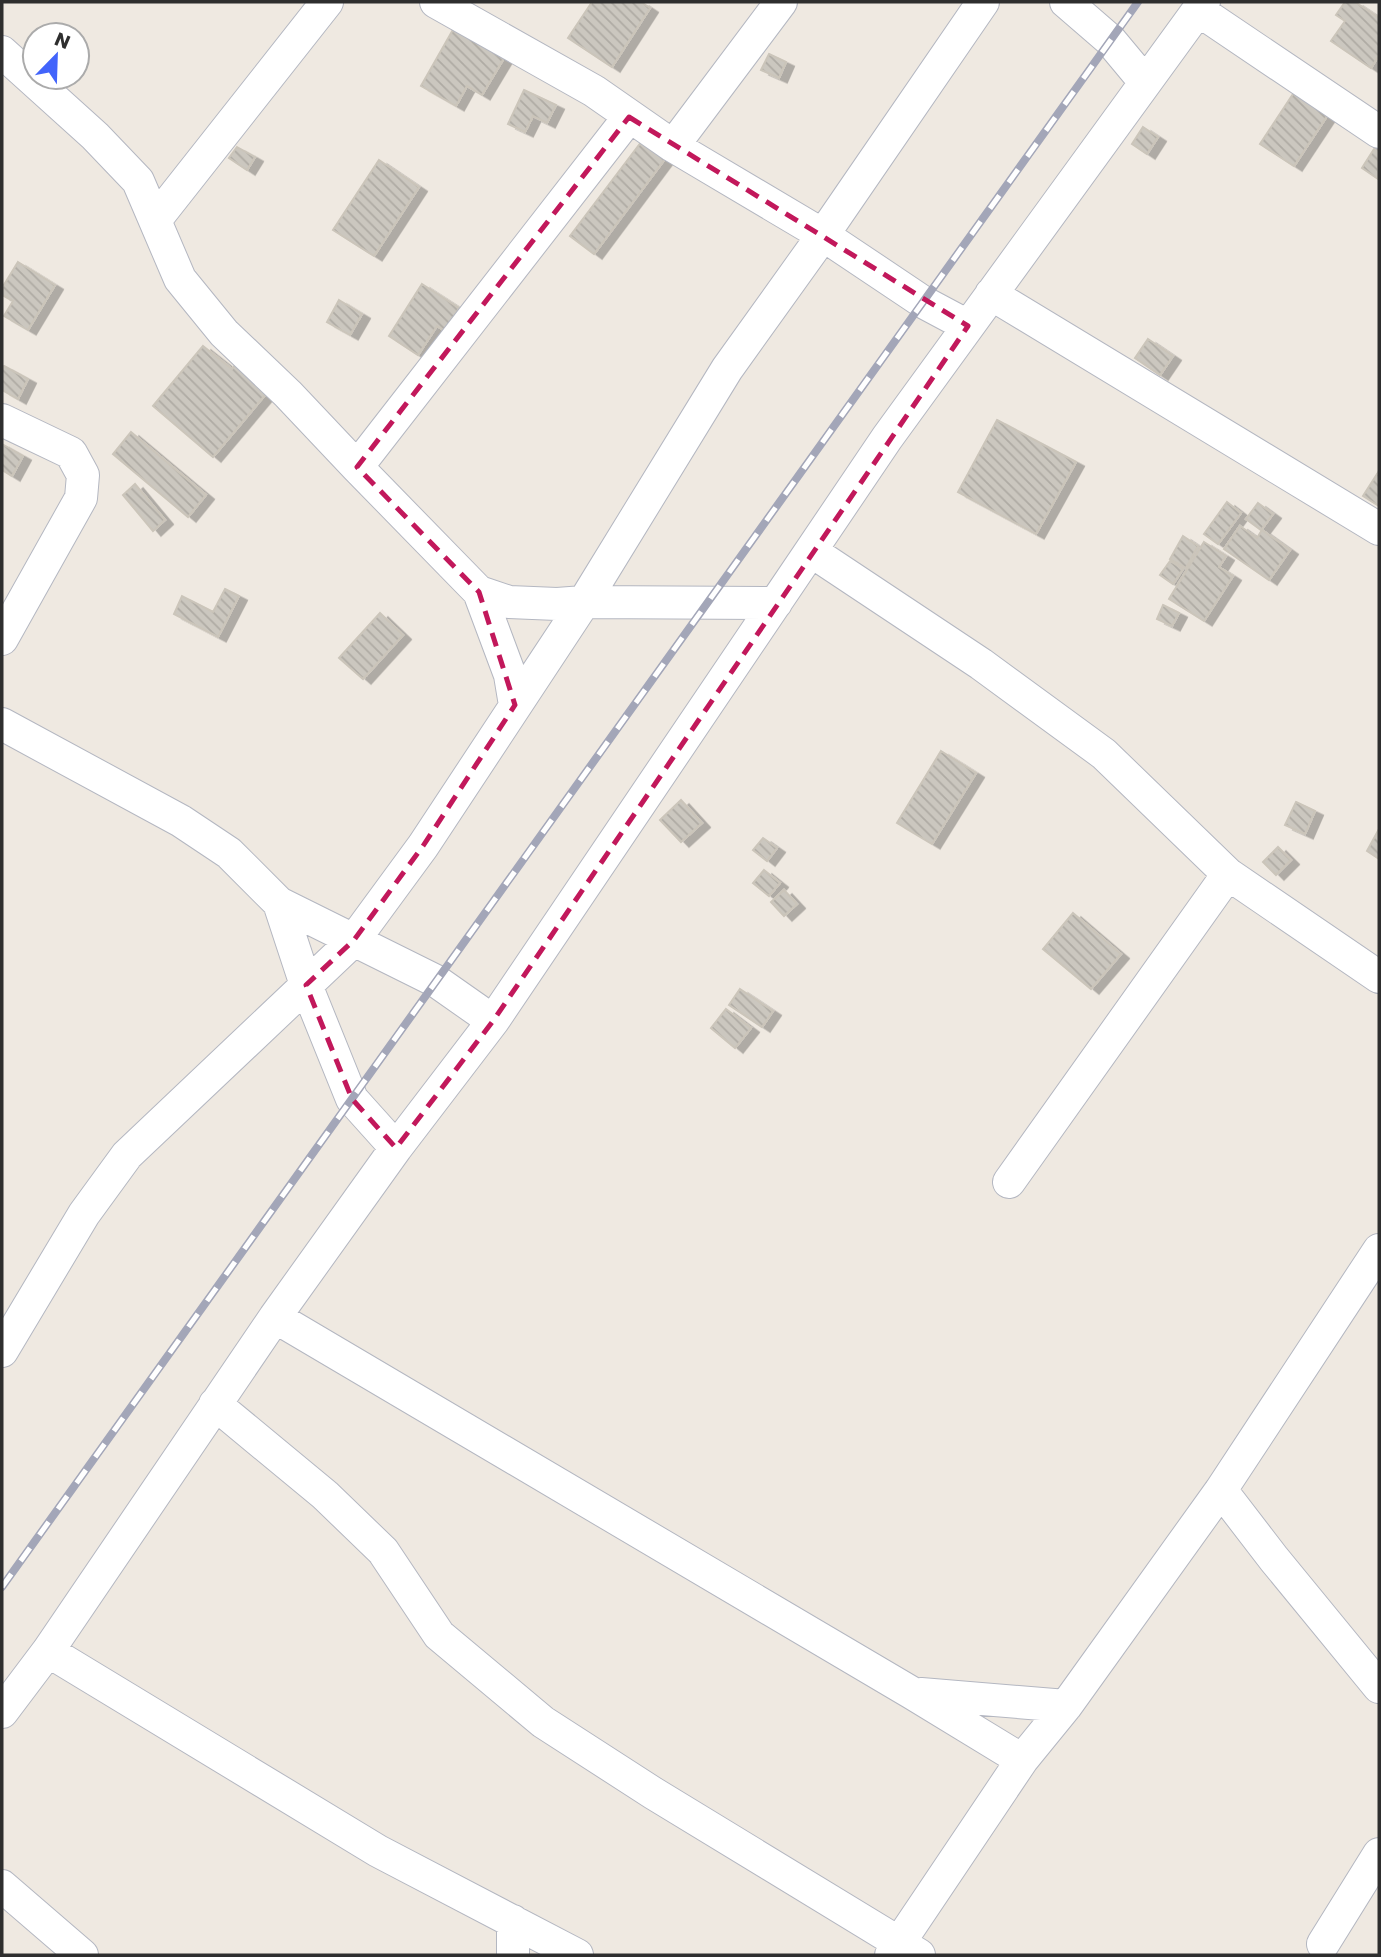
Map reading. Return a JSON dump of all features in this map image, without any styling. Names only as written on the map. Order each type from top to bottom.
[{"type":"street","points":[[156,219],[327,2]]},
{"type":"street","points":[[436,2],[594,91],[673,145],[823,235],[923,302],[968,326]]},
{"type":"street","points":[[673,145],[781,2]]},
{"type":"street","points":[[2,1351],[84,1214],[127,1155],[354,940],[423,846],[584,602],[727,369],[983,2]]},
{"type":"street","points":[[1066,2],[1110,40],[1145,82]]},
{"type":"street","points":[[2,1712],[48,1651],[275,1317],[396,1148],[493,1021],[887,438],[1201,6],[1379,132]]},
{"type":"street","points":[[2,51],[95,136],[138,181],[180,279],[224,333],[288,394],[479,592],[510,675],[515,705]]},
{"type":"street","points":[[356,467],[629,117]]},
{"type":"street","points":[[991,294],[1379,529]]},
{"type":"street","points":[[2,420],[71,453],[83,475],[81,498],[2,639]]},
{"type":"street","points":[[810,551],[981,664],[1104,754],[1228,874],[1379,977]]},
{"type":"street","points":[[479,592],[509,602],[557,604],[776,603]]},
{"type":"street","points":[[2,724],[181,821],[229,853],[279,903],[436,981],[493,1021]]},
{"type":"street","points":[[1009,1182],[1228,874]]},
{"type":"street","points":[[279,903],[306,985],[352,1099],[396,1148]]},
{"type":"street","points":[[215,1404],[325,1495],[383,1551],[439,1635],[543,1721],[903,1951],[1022,1760],[1066,1706],[1369,1286],[1379,1250]]},
{"type":"street","points":[[275,1317],[1022,1760]]},
{"type":"street","points":[[1221,1490],[1273,1559],[1379,1687]]},
{"type":"street","points":[[48,1651],[378,1851],[577,1955]]},
{"type":"street","points":[[912,1693],[1066,1706]]},
{"type":"street","points":[[1323,1944],[1379,1854]]},
{"type":"street","points":[[2,1886],[82,1955]]},
{"type":"street","points":[[513,1922],[513,1955]]},
{"type":"highlighted area","points":[[629,117],[968,326],[493,1021],[396,1148],[352,1099],[306,985],[354,940],[423,846],[515,705],[479,592],[357,467]]},
{"type":"building","points":[[592,2],[641,2],[650,8],[612,67],[568,38]]},
{"type":"building","points":[[1345,2],[1355,2],[1379,18],[1379,55],[1371,68],[1331,41],[1345,21],[1336,15]]},
{"type":"building","points":[[459,19],[510,48],[482,95],[467,86],[456,106],[421,86]]},
{"type":"building","points":[[769,54],[786,62],[779,78],[761,70]]},
{"type":"building","points":[[1299,85],[1333,107],[1294,166],[1260,144]]},
{"type":"building","points":[[524,90],[556,105],[547,123],[533,116],[525,132],[508,124]]},
{"type":"building","points":[[1143,127],[1158,137],[1147,154],[1132,144]]},
{"type":"building","points":[[642,141],[665,159],[594,254],[570,236]]},
{"type":"building","points":[[1376,146],[1379,148],[1378,179],[1362,168]]},
{"type":"building","points":[[237,147],[255,157],[247,170],[229,158]]},
{"type":"building","points":[[379,160],[419,187],[374,256],[333,230]]},
{"type":"building","points":[[18,262],[55,285],[28,330],[4,316],[13,301],[2,295],[2,288]]},
{"type":"building","points":[[422,284],[459,308],[445,331],[437,326],[418,355],[389,336]]},
{"type":"building","points":[[339,300],[362,314],[350,335],[327,322]]},
{"type":"building","points":[[1148,339],[1173,356],[1160,375],[1135,358]]},
{"type":"building","points":[[203,346],[232,369],[238,362],[271,388],[213,457],[153,406]]},
{"type":"building","points":[[4,366],[28,379],[18,399],[2,390]]},
{"type":"building","points":[[997,420],[1076,462],[1036,534],[958,492]]},
{"type":"building","points":[[131,432],[206,495],[188,517],[113,454]]},
{"type":"building","points":[[2,444],[23,456],[12,476],[2,470]]},
{"type":"building","points":[[1379,471],[1379,506],[1363,496]]},
{"type":"building","points":[[135,484],[165,520],[153,531],[123,495]]},
{"type":"building","points":[[1227,502],[1241,513],[1218,544],[1204,534]]},
{"type":"building","points":[[1258,503],[1273,514],[1261,530],[1246,519]]},
{"type":"building","points":[[1240,526],[1257,538],[1262,530],[1290,550],[1269,580],[1224,549]]},
{"type":"building","points":[[1183,536],[1198,546],[1186,568],[1170,559]]},
{"type":"building","points":[[1204,542],[1226,556],[1219,567],[1233,576],[1204,621],[1169,599]]},
{"type":"building","points":[[1170,561],[1183,569],[1173,584],[1160,575]]},
{"type":"building","points":[[225,589],[239,596],[218,637],[174,614],[182,596],[213,612]]},
{"type":"building","points":[[1163,605],[1179,613],[1172,626],[1157,619]]},
{"type":"building","points":[[380,613],[403,635],[363,679],[339,658]]},
{"type":"building","points":[[941,751],[976,773],[932,844],[897,823]]},
{"type":"building","points":[[681,800],[702,823],[681,842],[660,820]]},
{"type":"building","points":[[1296,802],[1315,811],[1305,834],[1285,825]]},
{"type":"building","points":[[1379,829],[1379,859],[1367,851]]},
{"type":"building","points":[[763,838],[777,848],[767,861],[753,850]]},
{"type":"building","points":[[1278,847],[1291,860],[1276,875],[1263,862]]},
{"type":"building","points":[[764,870],[780,883],[769,896],[753,883]]},
{"type":"building","points":[[784,890],[797,904],[784,916],[771,902]]},
{"type":"building","points":[[1073,913],[1121,954],[1091,989],[1043,949]]},
{"type":"building","points":[[740,989],[773,1011],[762,1027],[729,1005]]},
{"type":"building","points":[[726,1009],[751,1028],[735,1048],[711,1028]]},
{"type":"railway","points":[[2,1587],[1138,2]]}]
